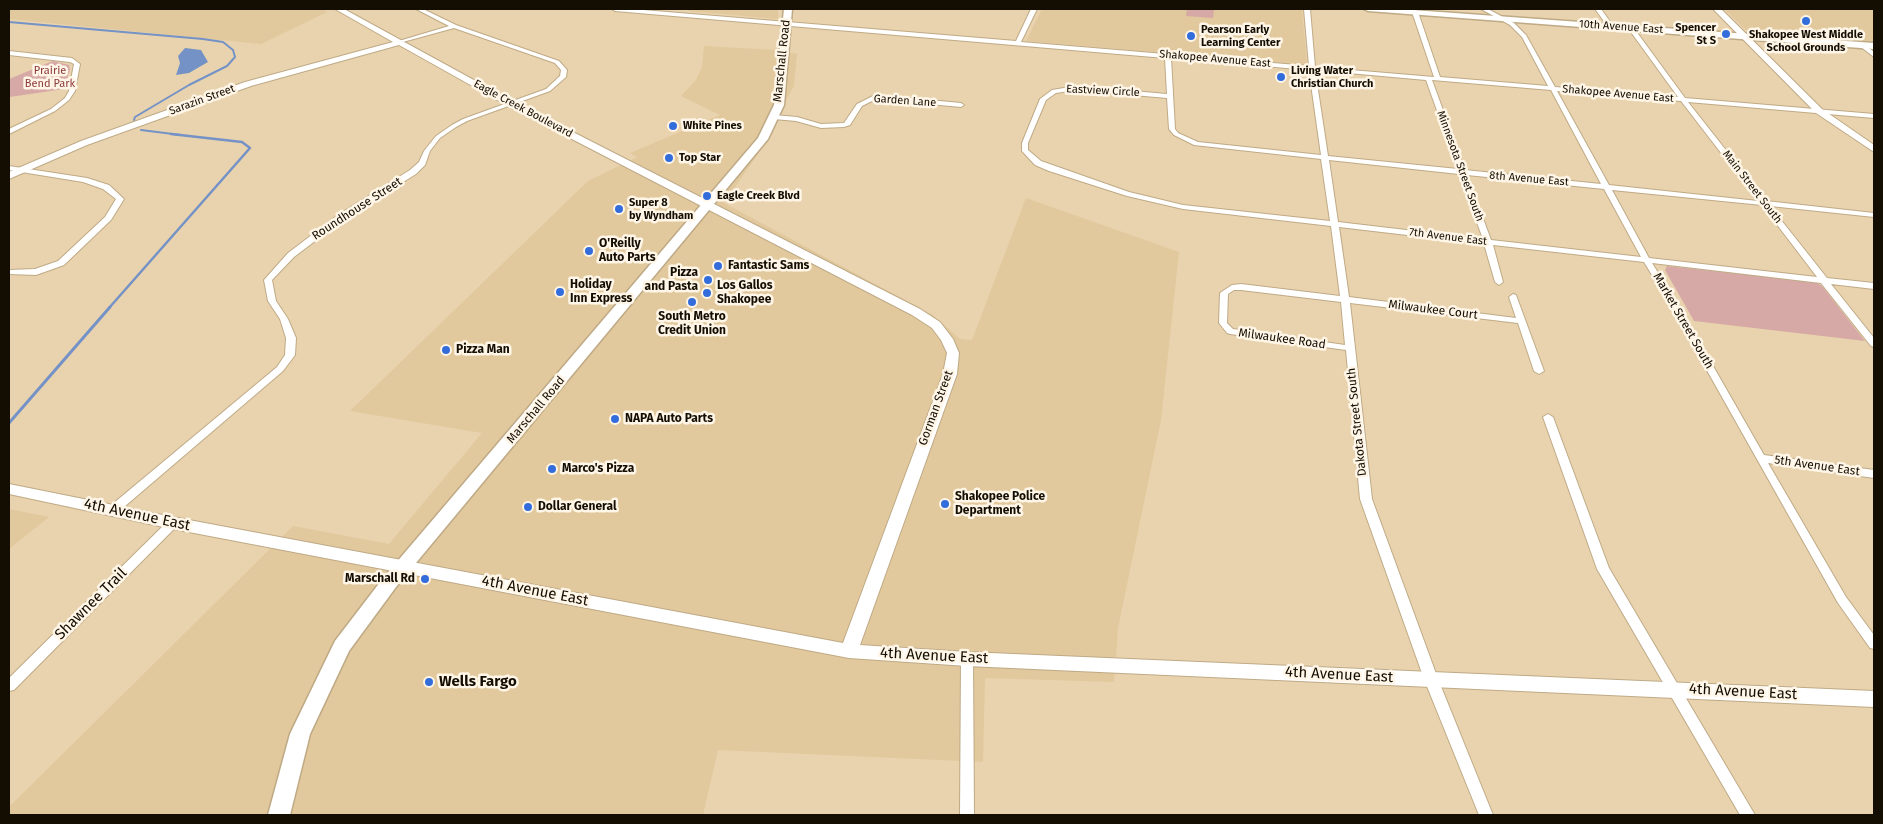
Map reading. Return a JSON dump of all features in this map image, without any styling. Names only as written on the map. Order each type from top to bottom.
[{"type":"main road","name":"Marschall Road","points":[[279,815],[300,734],[342,646],[404,566],[763,139],[779,105],[788,9]]},
{"type":"main road","name":"10th Avenue East","points":[[1368,9],[1874,46]]},
{"type":"street","name":"Eagle Creek Boulevard","points":[[339,9],[511,104],[708,205]]},
{"type":"street","points":[[419,9],[454,26],[557,62],[564,70],[563,77],[548,90],[511,104]]},
{"type":"street","name":"Shakopee Avenue East","points":[[615,9],[1874,116]]},
{"type":"street","points":[[1018,43],[1034,9]]},
{"type":"street","name":"Dakota Street South","points":[[1307,9],[1312,68],[1345,300],[1366,499],[1431,679],[1486,815]]},
{"type":"street","name":"Market Street South","points":[[1484,9],[1517,28],[1524,36],[1647,261],[1673,303],[1760,458],[1842,600],[1874,644]]},
{"type":"street","points":[[1598,9],[1611,27]]},
{"type":"street","points":[[1716,9],[1819,111],[1874,149]]},
{"type":"street","points":[[1415,12],[1438,79]]},
{"type":"street","points":[[401,42],[454,26]]},
{"type":"street","name":"Main Street South","points":[[1631,28],[1682,99],[1874,344]]},
{"type":"street","name":"Sarazin Street","points":[[9,176],[84,143],[248,84],[401,42]]},
{"type":"street","points":[[1863,46],[1874,55]]},
{"type":"street","points":[[9,54],[72,60],[78,64],[72,91],[67,100],[53,110],[9,132]]},
{"type":"street","points":[[9,58],[18,54]]},
{"type":"street","points":[[1168,55],[1169,96]]},
{"type":"street","name":"Minnesota Street South","points":[[1428,78],[1488,242],[1499,282]]},
{"type":"street","name":"Eastview Circle","points":[[1030,157],[1025,151],[1025,143],[1047,94],[1065,88],[1076,88],[1169,96]]},
{"type":"street","name":"8th Avenue East","points":[[1169,96],[1172,129],[1184,139],[1213,147],[1874,214]]},
{"type":"street","name":"Garden Lane","points":[[774,116],[797,119],[823,126],[844,125],[848,124],[859,105],[875,97],[961,105]]},
{"type":"street","name":"Roundhouse Street","points":[[112,510],[280,369],[290,354],[291,338],[284,319],[272,300],[268,280],[291,255],[341,217],[413,172],[422,163],[426,151],[438,137],[454,126],[465,120],[511,104]]},
{"type":"street","name":"7th Avenue East","points":[[1030,157],[1052,169],[1162,203],[1874,286]]},
{"type":"street","points":[[9,168],[91,182],[106,187],[120,199],[108,218],[61,263],[36,272],[9,272]]},
{"type":"street","name":"Gorman Street","points":[[708,205],[916,312],[936,325],[947,339],[953,353],[950,374],[849,651]]},
{"type":"street","name":"Milwaukee Road","points":[[1345,300],[1232,288],[1224,293],[1223,323],[1230,331],[1238,334],[1349,348]]},
{"type":"street","points":[[1513,297],[1539,371]]},
{"type":"street","name":"Milwaukee Court","points":[[1345,300],[1521,321]]},
{"type":"street","points":[[1548,417],[1603,569],[1748,815]]},
{"type":"street","name":"5th Avenue East","points":[[1760,458],[1874,474]]},
{"type":"street","name":"4th Avenue East","points":[[9,489],[173,523],[849,651],[967,659],[1874,699]]},
{"type":"street","name":"Shawnee Trail","points":[[9,686],[173,523]]},
{"type":"street","points":[[967,659],[967,815]]},
{"type":"shaded area","points":[[9,9],[322,9],[327,12],[261,44],[9,19]]},
{"type":"shaded area","points":[[690,9],[778,9],[778,19],[688,11]]},
{"type":"shaded area","points":[[1042,9],[1302,9],[1307,65],[1026,41]]},
{"type":"shaded area","name":"Shakopee West Middle School Grounds","points":[[1724,9],[1874,9],[1874,43],[1749,33]]},
{"type":"shaded area","points":[[704,46],[776,50],[797,54],[794,85],[765,144],[724,203],[933,315],[960,339],[972,340],[1026,198],[1179,252],[1161,420],[1118,628],[1114,682],[985,678],[983,762],[718,750],[703,815],[9,815],[9,807],[293,526],[389,544],[482,433],[350,411],[588,181],[637,157],[630,153],[720,115],[681,96],[696,80],[702,67]]},
{"type":"shaded area","points":[[9,509],[49,517],[9,549]]},
{"type":"green space","points":[[1187,9],[1214,9],[1213,18],[1186,16]]},
{"type":"green space","name":"Prairie Bend Park","points":[[53,61],[69,65],[70,69],[64,89],[10,97],[9,100],[9,79]]},
{"type":"green space","points":[[1667,266],[1815,282],[1822,286],[1865,341],[1694,321],[1665,270]]},
{"type":"water","points":[[185,48],[201,50],[208,62],[189,73],[176,75],[180,63],[178,56]]},
{"type":"waterway","points":[[9,22],[203,39],[223,42],[233,50],[235,57],[227,66],[189,85],[135,117],[134,120]]},
{"type":"waterway","points":[[141,130],[181,135]]},
{"type":"waterway","points":[[109,308],[250,148],[242,142],[171,134]]},
{"type":"waterway","points":[[9,423],[110,307]]},
{"type":"place","name":"Shakopee West Middle School Grounds","points":[[1806,21]]},
{"type":"place","name":"Spencer St S","points":[[1726,34]]},
{"type":"place","name":"Pearson Early Learning Center","points":[[1191,36]]},
{"type":"place","name":"Living Water Christian Church","points":[[1281,77]]},
{"type":"place","name":"White Pines","points":[[673,126]]},
{"type":"place","name":"Top Star","points":[[669,158]]},
{"type":"place","name":"Eagle Creek Blvd","points":[[707,196]]},
{"type":"place","name":"Super 8 by Wyndham","points":[[619,209]]},
{"type":"place","name":"O'Reilly Auto Parts","points":[[589,251]]},
{"type":"place","name":"Fantastic Sams","points":[[718,266]]},
{"type":"place","name":"Pizza and Pasta","points":[[708,280]]},
{"type":"place","name":"Holiday Inn Express","points":[[560,292]]},
{"type":"place","name":"Los Gallos Shakopee","points":[[707,293]]},
{"type":"place","name":"South Metro Credit Union","points":[[692,302]]},
{"type":"place","name":"Pizza Man","points":[[446,350]]},
{"type":"place","name":"NAPA Auto Parts","points":[[615,419]]},
{"type":"place","name":"Marco's Pizza","points":[[552,469]]},
{"type":"place","name":"Shakopee Police Department","points":[[945,504]]},
{"type":"place","name":"Dollar General","points":[[528,507]]},
{"type":"place","name":"Marschall Rd","points":[[425,579]]},
{"type":"place","name":"Wells Fargo","points":[[429,682]]}]
